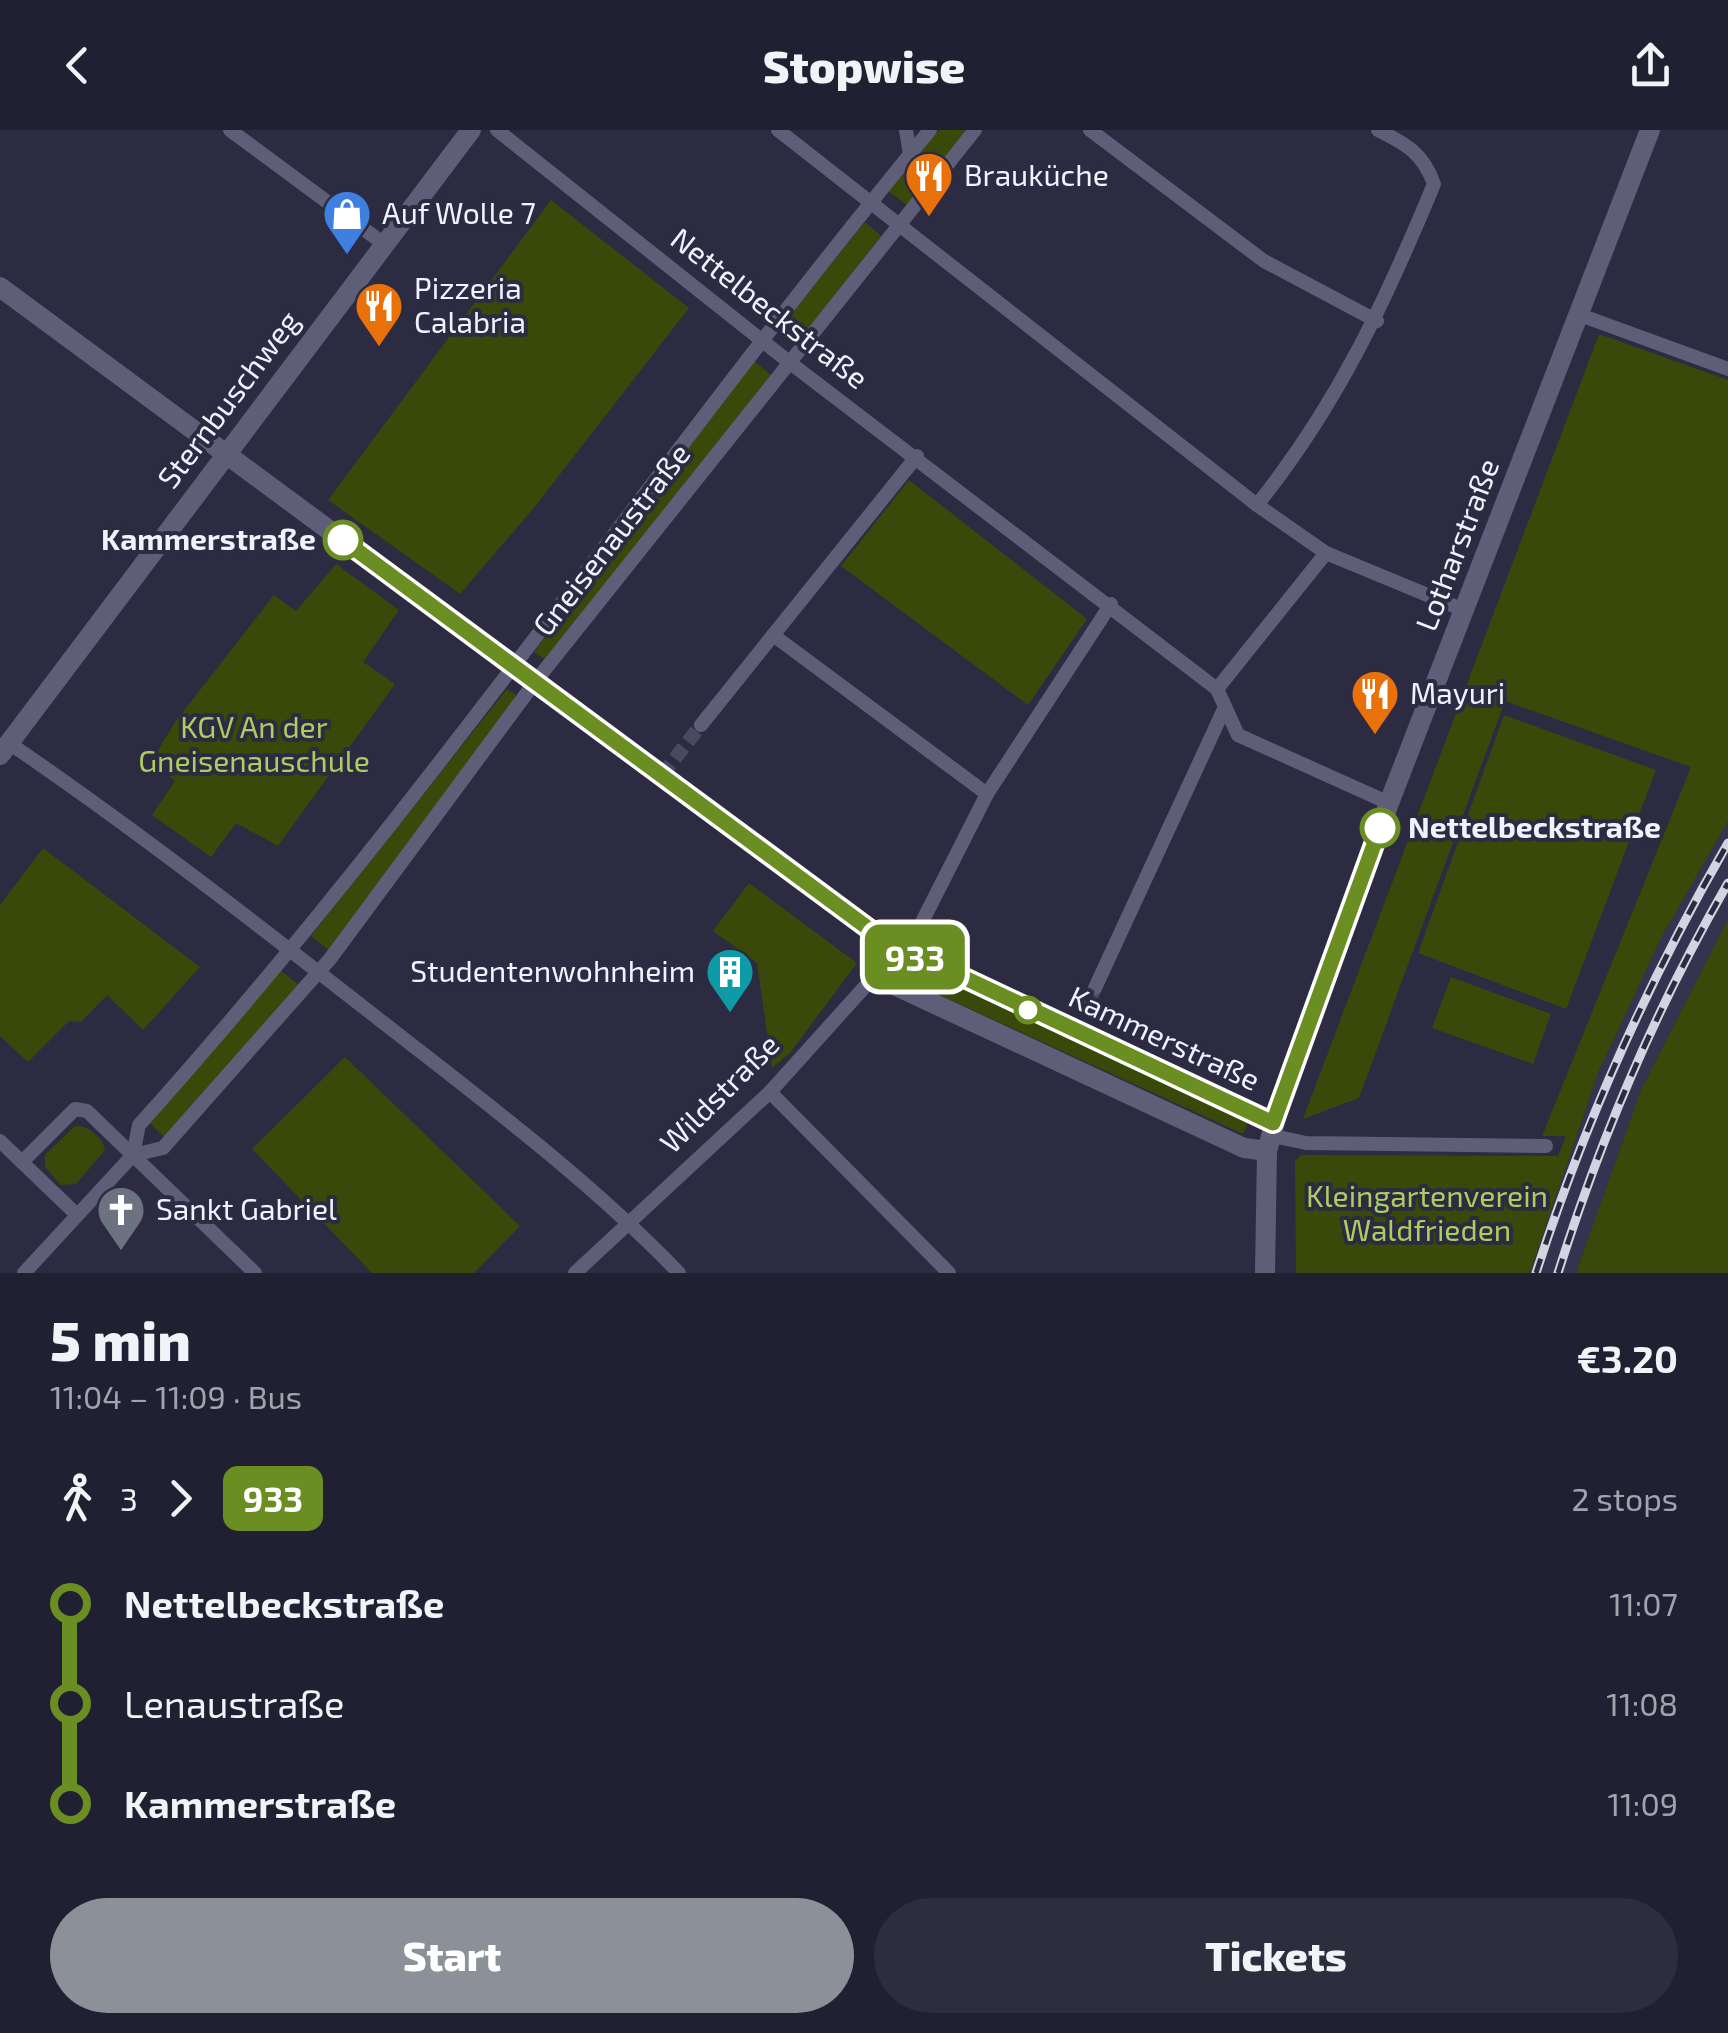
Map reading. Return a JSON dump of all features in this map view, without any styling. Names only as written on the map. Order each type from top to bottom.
[{"type":"street","points":[[230,130],[384,244]]},
{"type":"street","name":"Sternbuschweg","points":[[5,749],[471,130]]},
{"type":"street","name":"Nettelbeckstraße","points":[[497,130],[789,362],[1111,604],[1217,689],[1238,735],[1389,803]]},
{"type":"street","points":[[778,130],[1257,506],[1326,553],[1466,611]]},
{"type":"street","points":[[906,130],[910,154]]},
{"type":"street","name":"Gneisenaustraße","points":[[24,1273],[133,1154],[139,1125],[338,896],[763,340],[930,130]]},
{"type":"street","name":"Gneisenaustraße","points":[[133,1154],[163,1148],[319,972],[535,682],[975,130]]},
{"type":"street","points":[[1090,130],[1264,261],[1377,321]]},
{"type":"street","points":[[1257,506],[1338,391],[1377,321],[1434,184],[1427,164],[1414,148],[1378,130]]},
{"type":"street","name":"Lotharstraße","points":[[1264,1273],[1270,1136],[1389,803],[1650,130]]},
{"type":"street","name":"Kammerstraße","points":[[0,288],[898,948],[1080,1024],[1270,1136],[1306,1143],[1546,1146]]},
{"type":"street","points":[[1580,315],[1728,369]]},
{"type":"street","points":[[701,725],[917,456]]},
{"type":"street","points":[[1217,689],[1326,553]]},
{"type":"street","points":[[898,948],[922,924],[987,794],[1111,604]]},
{"type":"street","points":[[773,635],[987,794]]},
{"type":"street","points":[[1095,988],[1226,706]]},
{"type":"street","points":[[5,749],[290,948],[530,1137],[630,1223],[679,1273]]},
{"type":"street","name":"Wildstraße","points":[[576,1273],[770,1092],[898,948]]},
{"type":"street","name":"Kammerstraße","points":[[879,970],[894,985],[1244,1148],[1270,1136]]},
{"type":"street","points":[[770,1092],[948,1273]]},
{"type":"street","points":[[22,1162],[75,1110],[88,1111],[255,1273]]},
{"type":"street","points":[[0,1141],[76,1214]]},
{"type":"shaded area","points":[[1728,821],[1728,919],[1641,1090],[1576,1273],[1530,1273],[1598,1073],[1661,938]]},
{"type":"green space","points":[[939,130],[966,130],[907,205],[888,191]]},
{"type":"green space","points":[[551,200],[689,308],[533,509],[460,594],[328,500]]},
{"type":"green space","points":[[865,222],[881,236],[798,342],[780,328]]},
{"type":"green space","name":"Kleingartenverein Waldfrieden","points":[[1599,334],[1728,380],[1728,821],[1661,938],[1598,1073],[1530,1273],[1296,1273],[1295,1161],[1301,1155],[1558,1156],[1566,1136],[1542,1136],[1691,767],[1505,701],[1359,1098],[1303,1119]]},
{"type":"green space","points":[[754,361],[771,375],[545,659],[534,652]]},
{"type":"green space","points":[[909,480],[1087,619],[1028,705],[841,566]]},
{"type":"green space","name":"KGV An der Gneisenauschule","points":[[336,564],[399,610],[363,662],[395,684],[278,846],[236,823],[211,857],[152,815],[175,781],[151,762],[175,722],[274,595],[296,611]]},
{"type":"green space","points":[[507,689],[517,696],[328,950],[311,936]]},
{"type":"green space","points":[[1504,715],[1656,770],[1566,1009],[1418,953]]},
{"type":"green space","points":[[43,848],[200,967],[143,1030],[107,995],[81,1022],[69,1021],[28,1062],[0,1036],[0,905]]},
{"type":"green space","points":[[749,883],[857,963],[790,1053],[772,1068],[757,963],[713,931]]},
{"type":"green space","points":[[1728,919],[1728,1273],[1576,1273],[1641,1090]]},
{"type":"green space","points":[[912,964],[1250,1118],[1243,1134],[905,979]]},
{"type":"green space","points":[[280,970],[299,985],[164,1137],[150,1123]]},
{"type":"green space","points":[[1451,977],[1551,1014],[1533,1064],[1432,1028]]},
{"type":"green space","points":[[345,1057],[520,1226],[474,1273],[372,1273],[252,1149]]},
{"type":"green space","points":[[75,1126],[94,1133],[105,1150],[76,1184],[61,1185],[45,1167],[45,1155]]},
{"type":"tunnel","points":[[662,775],[701,725]]},
{"type":"tunnel","points":[[1083,1015],[1095,988]]},
{"type":"railway","points":[[1536,1273],[1575,1161],[1620,1053],[1671,947],[1728,843]]},
{"type":"railway","points":[[1558,1273],[1632,1073],[1728,883]]},
{"type":"bus line","name":"933","points":[[343,540],[884,940],[1273,1123],[1380,828]]},
{"type":"place","name":"Brauküche","points":[[929,218]]},
{"type":"place","name":"Auf Wolle 7","points":[[347,256]]},
{"type":"place","name":"Pizzeria Calabria","points":[[379,348]]},
{"type":"place","name":"Kammerstraße","points":[[343,540]]},
{"type":"place","name":"Mayuri","points":[[1375,736]]},
{"type":"place","name":"Nettelbeckstraße","points":[[1380,828]]},
{"type":"place","name":"Studentenwohnheim","points":[[730,1014]]},
{"type":"place","name":"Sankt Gabriel","points":[[121,1252]]}]
